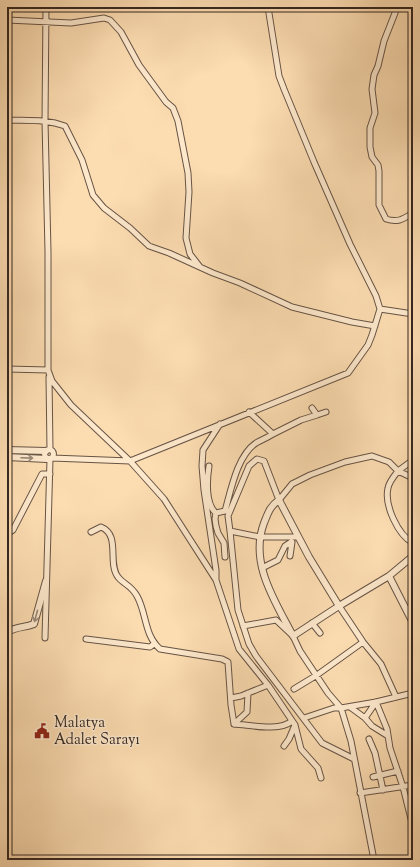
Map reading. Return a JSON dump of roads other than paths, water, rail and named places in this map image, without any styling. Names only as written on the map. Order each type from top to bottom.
[{"type":"street","points":[[46,7],[45,121],[48,252],[48,450],[45,455],[50,458]]},
{"type":"street","points":[[7,457],[130,461],[348,372],[368,344],[380,309],[376,296],[347,237],[308,148],[279,76],[268,7]]},
{"type":"street","points":[[396,7],[374,75],[372,89],[375,113],[370,128],[370,147],[372,157],[378,164],[379,171],[378,205],[386,219],[394,221],[402,219],[413,213]]},
{"type":"street","points":[[7,20],[71,23],[99,18],[110,20],[121,32],[139,65],[166,102],[173,108],[178,121],[188,173],[189,192],[186,238],[190,254],[200,268]]},
{"type":"street","points":[[7,120],[45,121],[65,126],[82,160],[93,195],[104,208],[130,228],[149,246],[240,283],[292,307],[352,322],[375,326]]},
{"type":"street","points":[[380,309],[413,314]]},
{"type":"street","points":[[7,369],[48,370]]},
{"type":"street","points":[[48,370],[52,381],[70,405],[130,461],[164,499],[216,580],[239,649],[268,685],[294,723],[301,749],[318,768],[321,778]]},
{"type":"street","points":[[312,408],[317,415]]},
{"type":"street","points":[[249,412],[273,434]]},
{"type":"street","points":[[216,513],[225,511],[239,465],[245,454],[256,443],[301,420],[326,412]]},
{"type":"street","points":[[216,580],[216,570],[204,490],[202,466],[203,450],[220,424]]},
{"type":"street","points":[[7,450],[48,450],[54,454],[50,458],[45,638]]},
{"type":"street","points":[[374,860],[351,741],[341,708],[328,693],[300,651],[269,591],[259,560],[260,537],[270,507],[292,484],[310,475],[345,462],[372,456],[389,462],[398,471],[413,478]]},
{"type":"street","points":[[354,759],[322,743],[256,656],[249,644],[238,610],[228,516],[249,466],[257,459],[264,461],[278,500],[297,537],[338,606],[362,642],[381,664],[396,697]]},
{"type":"street","points":[[413,460],[398,471],[388,486],[387,495],[388,507],[398,526],[408,540],[413,543]]},
{"type":"street","points":[[209,466],[207,481],[208,492],[212,509],[216,513]]},
{"type":"street","points":[[7,534],[13,530],[42,474],[50,474]]},
{"type":"street","points":[[216,513],[216,526],[218,533],[224,542],[225,557]]},
{"type":"street","points":[[91,532],[101,527],[106,529],[110,536],[114,567],[118,577],[131,588],[138,598],[148,631],[154,644],[160,649],[226,660],[228,662],[234,724]]},
{"type":"street","points":[[230,531],[260,537],[297,537]]},
{"type":"street","points":[[262,568],[278,560],[285,546],[297,537]]},
{"type":"street","points":[[290,556],[291,542]]},
{"type":"street","points":[[293,636],[338,606],[389,576],[413,556]]},
{"type":"street","points":[[389,576],[413,623]]},
{"type":"street","points":[[7,632],[16,627],[34,624],[46,580]]},
{"type":"street","points":[[244,626],[276,620],[293,636]]},
{"type":"street","points":[[312,623],[320,633]]},
{"type":"street","points":[[86,639],[150,647],[154,644]]},
{"type":"street","points":[[294,689],[317,675],[362,642]]},
{"type":"street","points":[[231,698],[268,685]]},
{"type":"street","points":[[304,718],[334,708],[350,707],[376,702],[413,692]]},
{"type":"street","points":[[234,724],[247,712],[248,693]]},
{"type":"street","points":[[365,718],[376,702]]},
{"type":"street","points":[[376,702],[384,722],[390,748],[411,811],[413,827]]},
{"type":"street","points":[[350,707],[365,718],[372,726],[388,736]]},
{"type":"street","points":[[234,724],[278,727],[287,726],[294,723]]},
{"type":"street","points":[[284,746],[289,739],[294,723]]},
{"type":"street","points":[[369,739],[375,753],[383,790]]},
{"type":"street","points":[[373,777],[398,771]]},
{"type":"street","points":[[360,793],[413,785]]},
{"type":"place","name":"Malatya Adalet Sarayı","points":[[42,731]]}]
